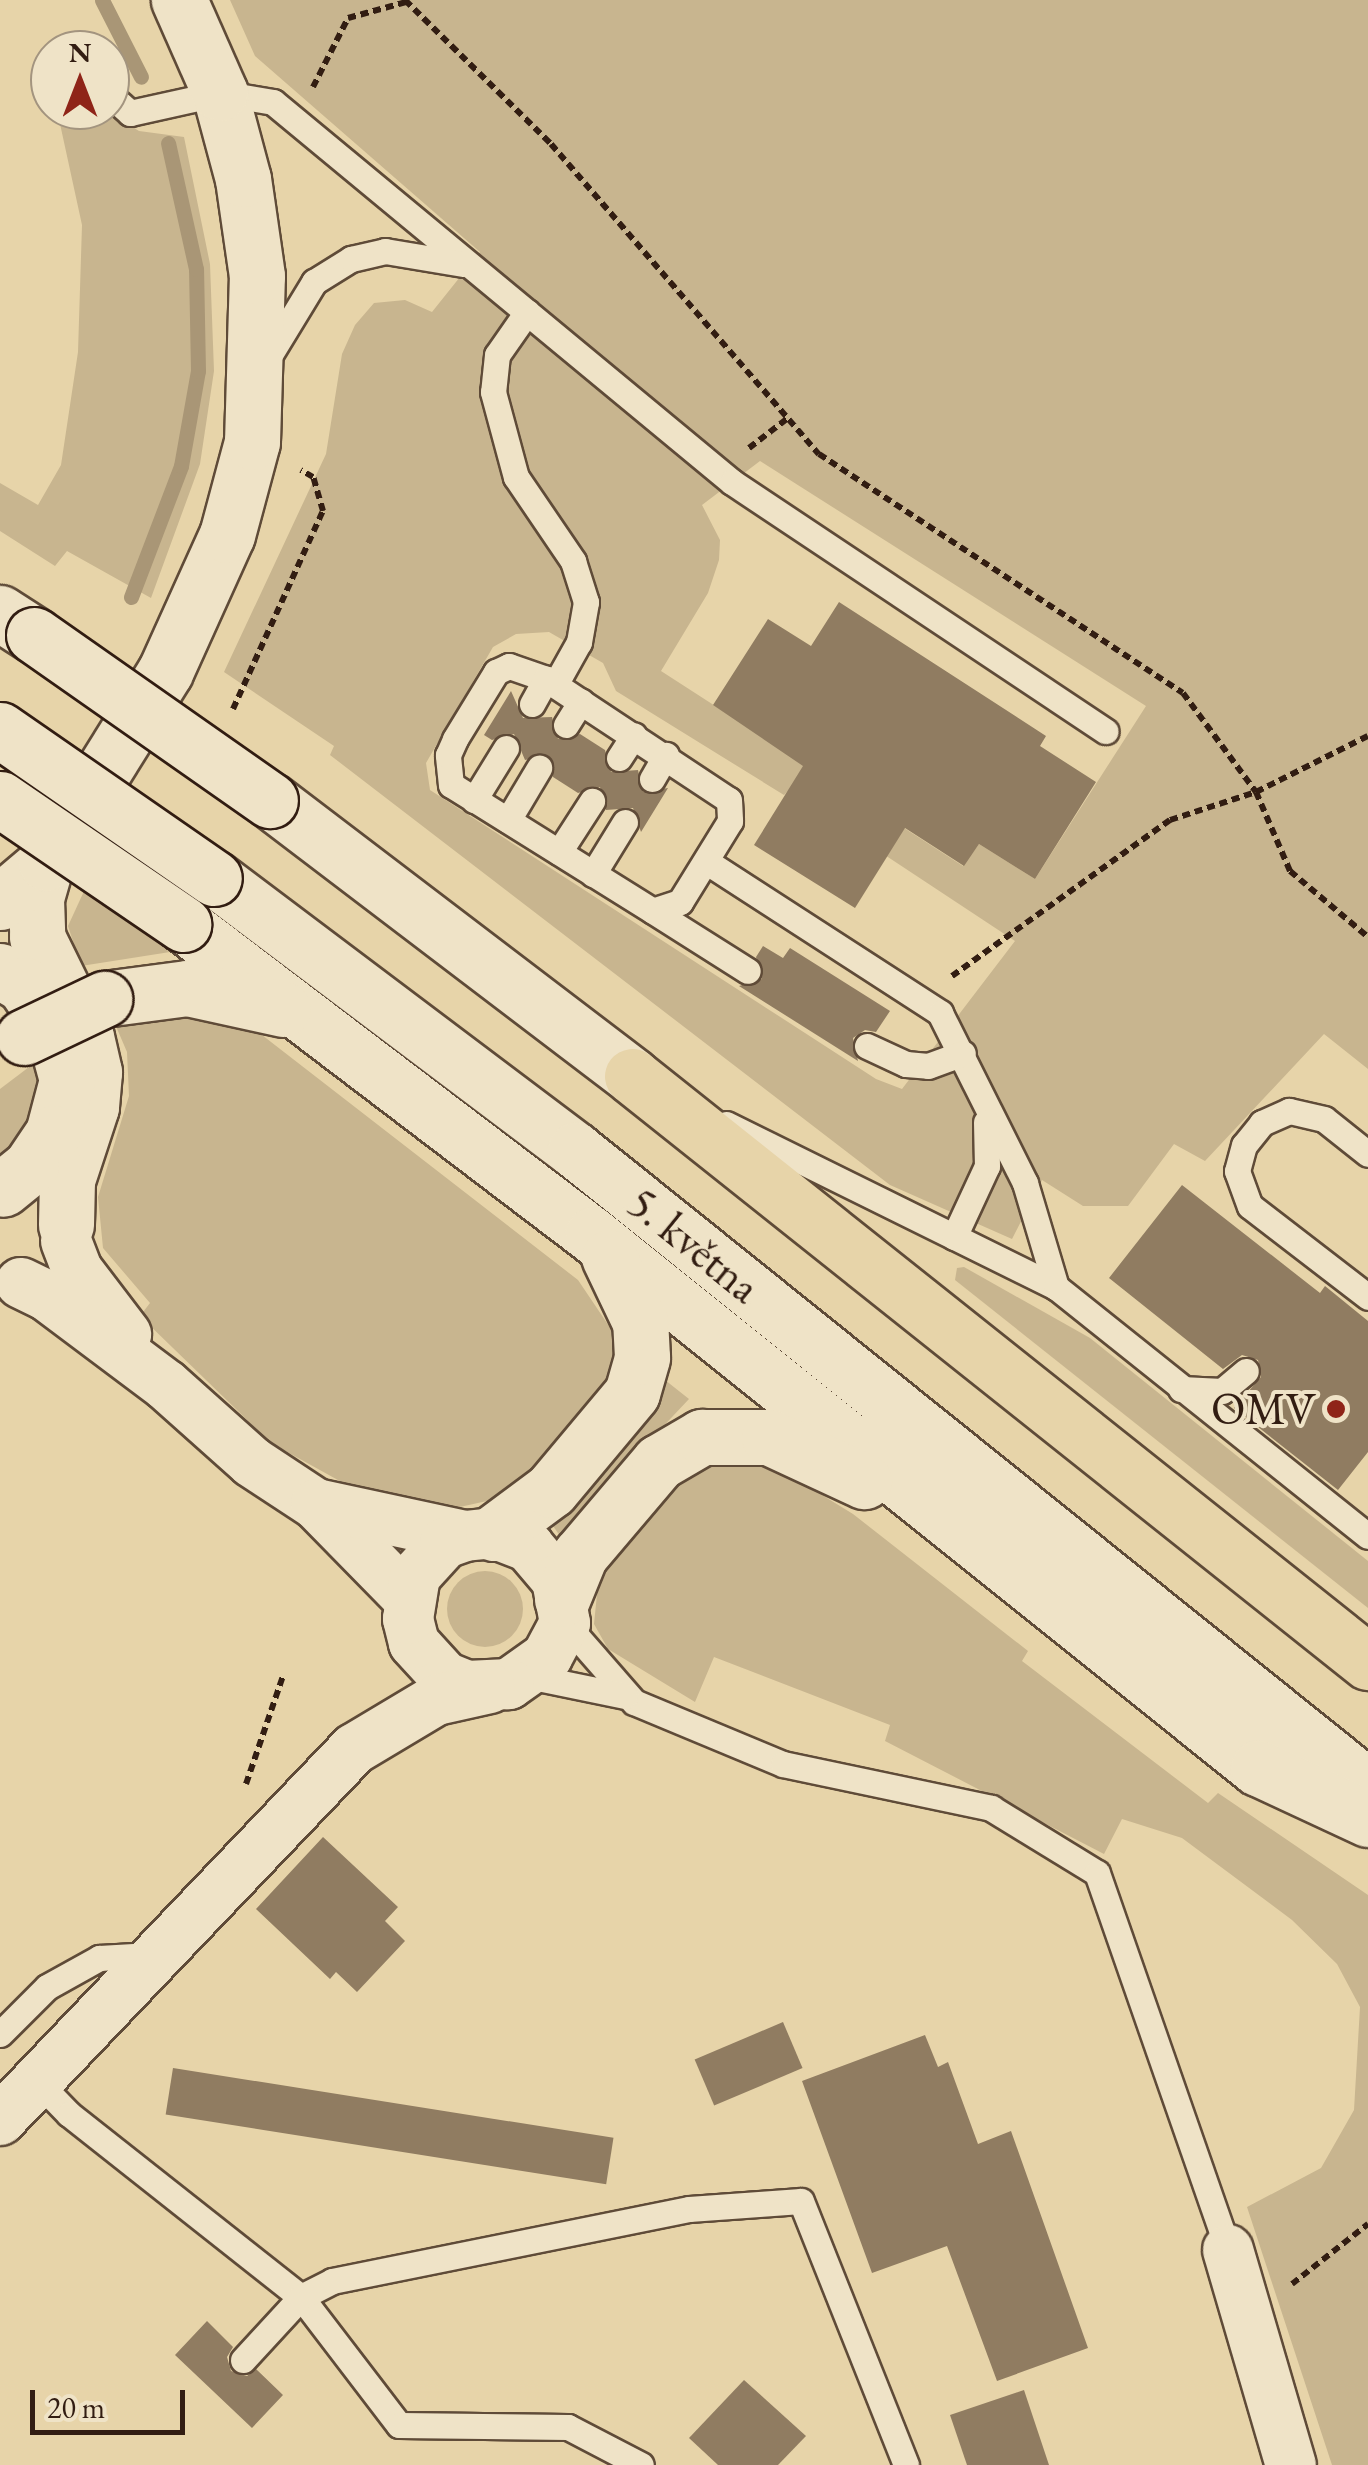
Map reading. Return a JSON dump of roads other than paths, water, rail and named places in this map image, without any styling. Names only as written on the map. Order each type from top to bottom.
[{"type":"highway","name":"5. května","points":[[632,1076],[1368,1662]]},
{"type":"main road","points":[[0,902],[23,853],[116,750],[165,672],[226,535],[252,442],[259,379],[257,276],[243,178],[220,93],[179,0]]},
{"type":"main road","name":"5. května","points":[[17,624],[270,800],[632,1076]]},
{"type":"main road","name":"5. května","points":[[0,730],[214,878],[574,1150],[1368,1787]]},
{"type":"main road","points":[[0,799],[182,924],[592,1234],[1258,1768],[1368,1819]]},
{"type":"main road","points":[[23,853],[36,899],[37,937],[86,1038],[94,1072],[91,1108],[67,1180],[66,1233]]},
{"type":"main road","points":[[0,971],[24,985],[53,1028],[67,1080],[53,1134],[31,1166],[1,1189]]},
{"type":"main road","points":[[12,1047],[104,999],[187,988],[229,992],[326,1031]]},
{"type":"main road","points":[[479,1534],[551,1490],[623,1408],[639,1376],[642,1339],[632,1295],[592,1234]]},
{"type":"main road","points":[[564,1611],[580,1556],[648,1475],[679,1446],[702,1437],[770,1437],[952,1524]]},
{"type":"street","points":[[1,1189],[35,1189],[60,1210],[77,1270],[166,1385]]},
{"type":"street","points":[[6,1281],[50,1270],[66,1233]]},
{"type":"street","points":[[6,1281],[166,1385],[242,1454],[316,1504],[411,1620],[445,1677],[509,1682]]},
{"type":"street","points":[[0,2120],[354,1749],[436,1700],[509,1682],[559,1642],[564,1611],[546,1562],[530,1547],[316,1504]]},
{"type":"street","points":[[354,1749],[411,1620],[428,1558],[479,1534]]},
{"type":"street","points":[[1228,2250],[1291,2465]]},
{"type":"lane","points":[[130,113],[220,93],[273,102],[732,482],[1106,731]]},
{"type":"lane","points":[[259,379],[284,323],[314,282],[351,259],[385,251],[466,264]]},
{"type":"lane","points":[[527,312],[496,355],[493,392],[516,477],[573,561],[586,602],[579,642],[532,704]]},
{"type":"lane","points":[[653,911],[680,902],[730,821],[729,800],[524,666],[496,672],[448,754],[451,785],[748,971]]},
{"type":"lane","points":[[566,725],[581,701]]},
{"type":"lane","points":[[618,758],[634,735]]},
{"type":"lane","points":[[474,800],[506,748]]},
{"type":"lane","points":[[652,779],[666,756]]},
{"type":"lane","points":[[508,820],[540,768]]},
{"type":"lane","points":[[559,852],[592,801]]},
{"type":"lane","points":[[593,874],[625,822]]},
{"type":"lane","points":[[706,862],[940,1013],[963,1053],[985,1112],[1024,1183],[1056,1287]]},
{"type":"lane","points":[[868,1046],[906,1064],[928,1066],[963,1053]]},
{"type":"lane","points":[[632,1076],[1056,1287],[1368,1536]]},
{"type":"lane","points":[[1368,1154],[1324,1119],[1289,1111],[1262,1123],[1244,1144],[1237,1170],[1250,1206],[1368,1297]]},
{"type":"lane","points":[[954,1237],[987,1166],[985,1112]]},
{"type":"lane","points":[[1181,1389],[1222,1391],[1246,1371]]},
{"type":"lane","points":[[564,1611],[625,1696]]},
{"type":"lane","points":[[509,1682],[625,1696],[784,1764],[991,1808],[1098,1873],[1228,2250]]},
{"type":"lane","points":[[0,2034],[47,1987],[99,1958],[156,1955]]},
{"type":"lane","points":[[36,2080],[69,2114],[301,2298],[399,2426],[568,2427],[641,2465]]},
{"type":"lane","points":[[243,2360],[301,2298],[332,2281],[689,2209],[801,2202],[906,2465]]},
{"type":"waterway","points":[[102,0],[141,77]]},
{"type":"waterway","points":[[131,597],[181,466],[198,371],[196,269],[168,143]]},
{"type":"place","name":"OMV","points":[[1336,1409]]}]
